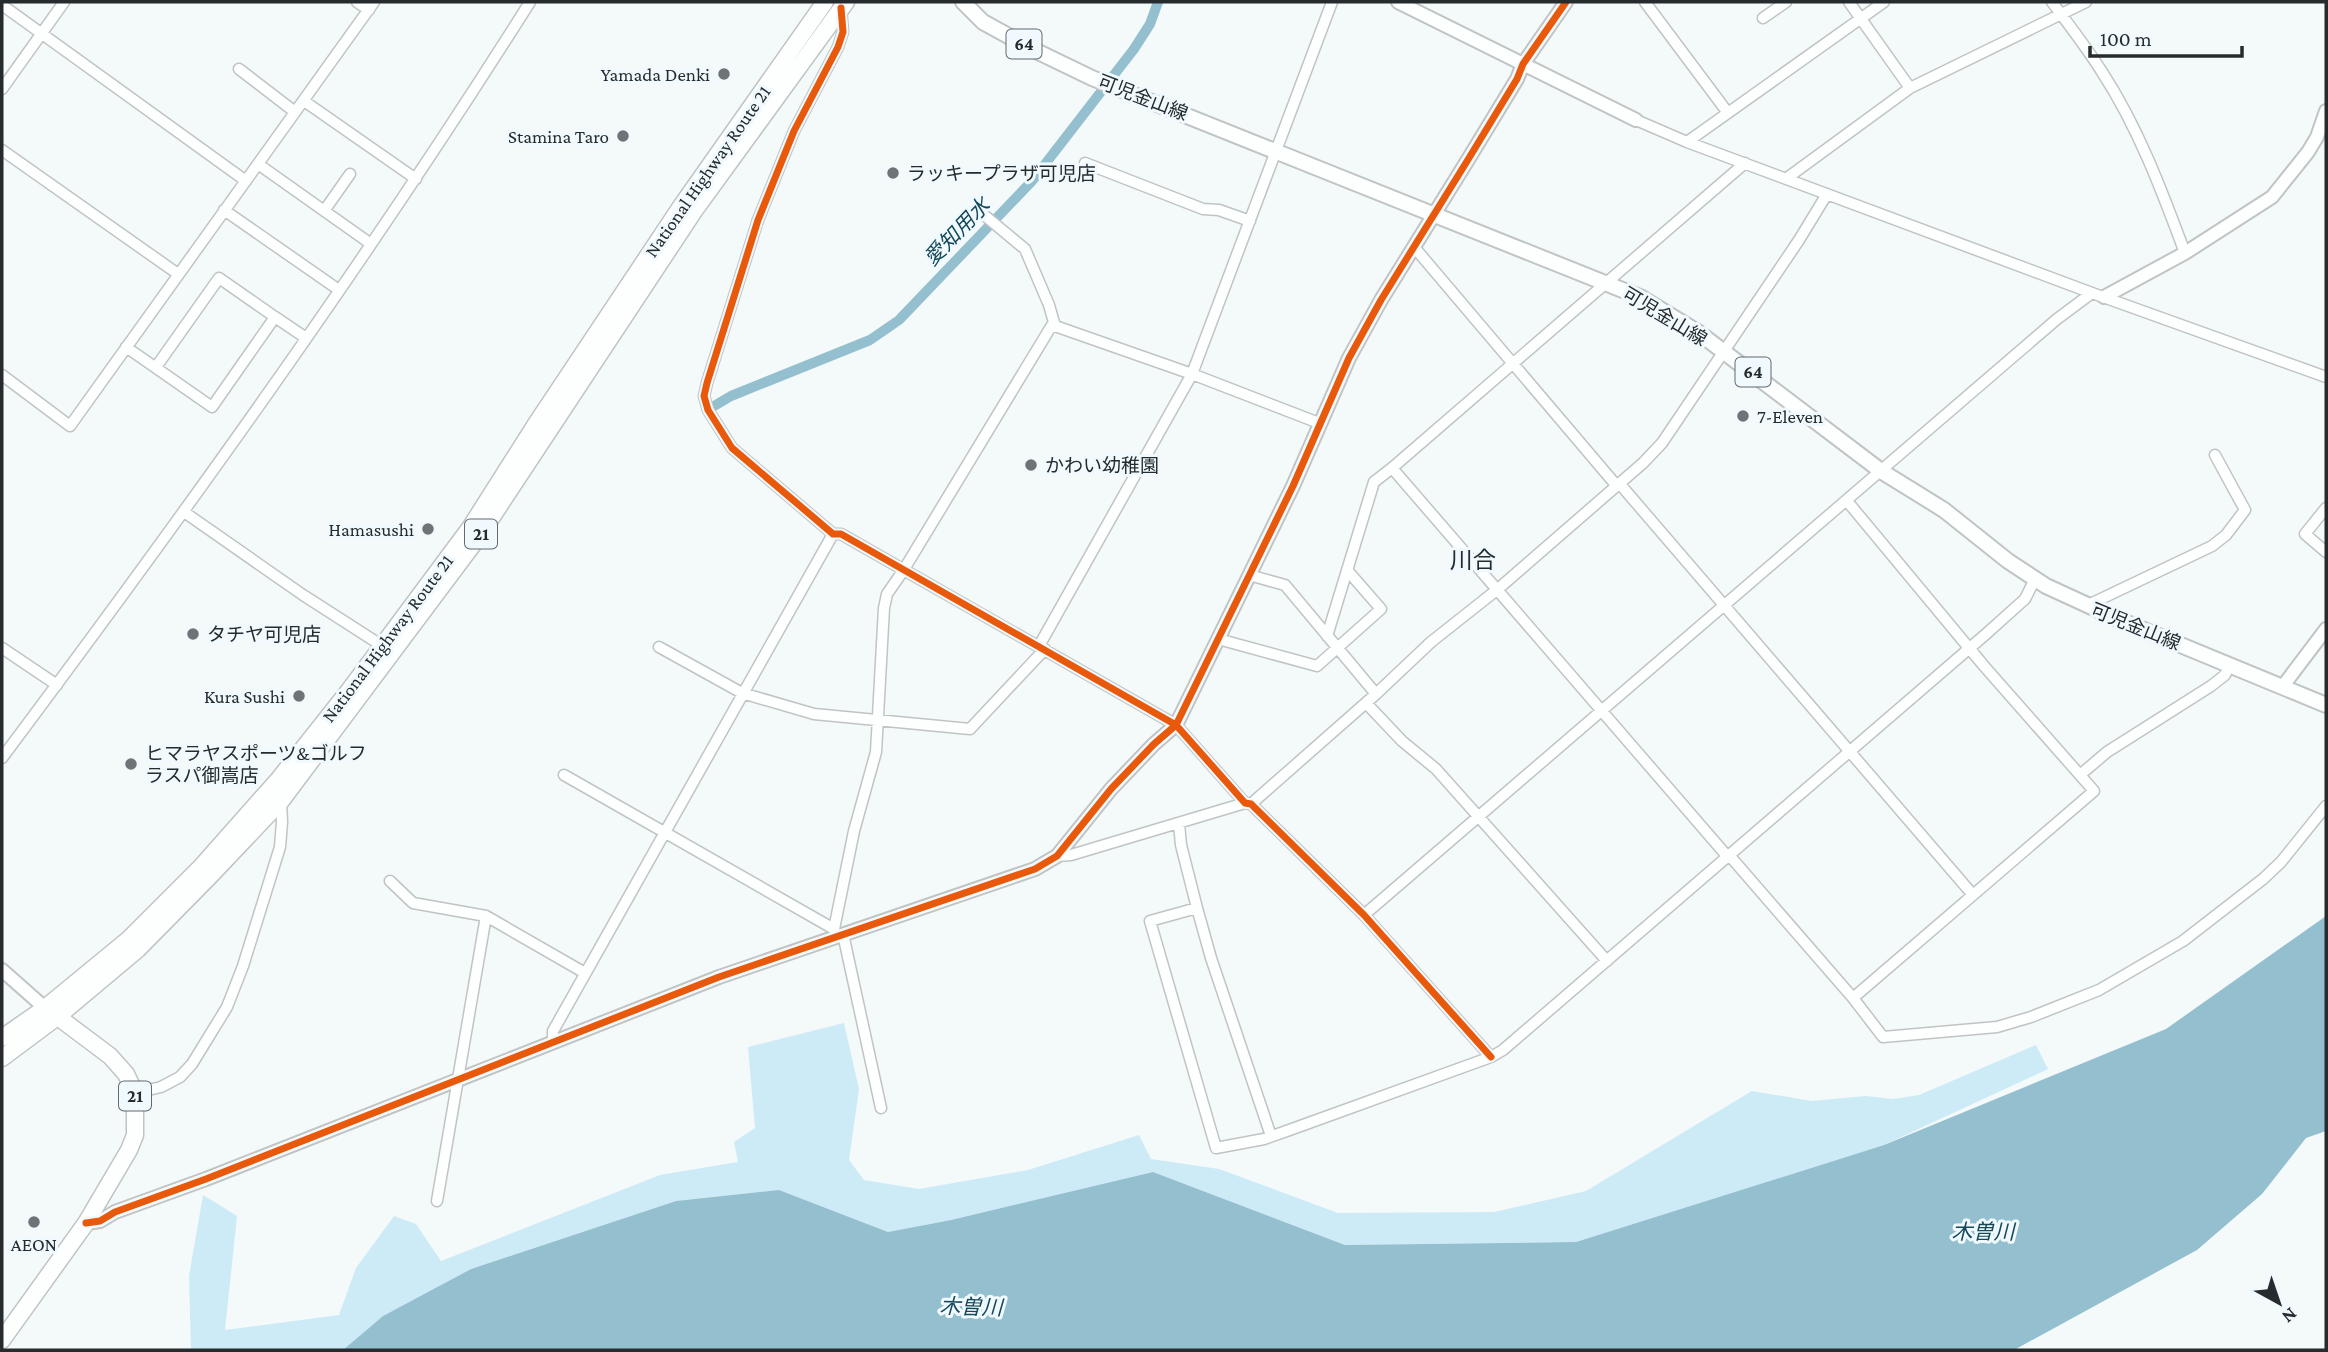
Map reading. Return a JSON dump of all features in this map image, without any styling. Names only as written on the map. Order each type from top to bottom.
[{"type":"highway","name":"National Highway Route 21","points":[[51,1013],[200,868],[279,779],[384,647],[470,528],[682,205],[825,2]]},
{"type":"highway","name":"National Highway Route 21","points":[[51,1013],[138,949],[281,801],[480,535],[694,211],[843,5]]},
{"type":"highway","name":"21","points":[[2,1038],[51,1013]]},
{"type":"highway","name":"21","points":[[2,1058],[51,1013]]},
{"type":"highway","name":"21","points":[[2,1339],[86,1223],[135,1135],[135,1093],[126,1074],[110,1056],[51,1013]]},
{"type":"main road","name":"可児金山線","points":[[962,2],[983,22],[1092,78],[1607,282],[1670,314],[1743,364],[1881,471],[1944,510],[2035,579],[2086,606],[2326,705]]},
{"type":"street","points":[[2,89],[64,2]]},
{"type":"street","points":[[2,375],[70,426],[372,6],[357,2]]},
{"type":"street","points":[[2,758],[184,512],[306,338],[416,179],[530,2]]},
{"type":"street","points":[[659,647],[742,694],[814,714],[970,729],[1042,648],[1192,374],[1332,2]]},
{"type":"street","points":[[1398,2],[1636,120],[1687,142],[2326,377]]},
{"type":"street","points":[[86,1223],[100,1221],[115,1212],[206,1179],[719,977],[838,933],[1035,869],[1057,856],[1111,789],[1176,725],[1293,486],[1355,347],[1517,79],[1523,64],[1566,2]]},
{"type":"street","points":[[1645,2],[1728,113]]},
{"type":"street","points":[[1763,18],[1786,2]]},
{"type":"street","points":[[1849,2],[1910,88]]},
{"type":"street","points":[[1687,142],[1884,2]]},
{"type":"street","points":[[2052,2],[2103,73],[2130,123],[2161,189],[2185,253]]},
{"type":"street","points":[[1787,178],[1910,88],[2086,2]]},
{"type":"street","points":[[2,5],[246,181]]},
{"type":"street","points":[[843,5],[843,32],[838,47],[794,131],[758,220],[707,383],[705,396],[708,410],[732,448],[833,534],[841,534],[1176,725],[1248,804],[1364,915],[1491,1057]]},
{"type":"street","points":[[239,69],[295,112]]},
{"type":"street","points":[[304,101],[416,179]]},
{"type":"street","points":[[1364,915],[2057,319],[2098,295],[2185,253],[2272,197],[2308,152],[2322,139],[2326,111]]},
{"type":"street","points":[[2,150],[178,274]]},
{"type":"street","points":[[1085,163],[1203,209],[1219,210],[1250,221]]},
{"type":"street","points":[[1326,636],[1374,482],[1745,163]]},
{"type":"street","points":[[258,164],[371,244]]},
{"type":"street","points":[[324,211],[350,174]]},
{"type":"street","points":[[1057,856],[1071,855],[1248,804],[1366,703],[1432,642],[1643,463],[1661,443],[1799,240],[1827,194]]},
{"type":"street","points":[[225,209],[339,290]]},
{"type":"street","points":[[984,215],[1025,249],[1055,326]]},
{"type":"street","points":[[1414,247],[1973,895]]},
{"type":"street","points":[[156,367],[219,278],[306,338]]},
{"type":"street","points":[[125,347],[212,407],[275,317]]},
{"type":"street","points":[[881,1108],[838,933],[854,831],[876,752],[887,594],[904,571],[1052,325],[1192,374],[1319,423]]},
{"type":"street","points":[[2086,606],[2212,546],[2227,535],[2245,510],[2215,455]]},
{"type":"street","points":[[1392,468],[1601,712],[1853,998],[1883,1037],[1997,1027],[2070,1003],[2099,990],[2165,952],[2263,879],[2281,862],[2326,806]]},
{"type":"street","points":[[1847,501],[2094,791],[1853,998]]},
{"type":"street","points":[[2326,508],[2305,534],[2326,552]]},
{"type":"street","points":[[184,512],[303,595],[384,647]]},
{"type":"street","points":[[553,1041],[553,1031],[585,973],[833,534]]},
{"type":"street","points":[[1218,639],[1317,666],[1381,609],[1347,569]]},
{"type":"street","points":[[1249,575],[1285,586],[1376,694]]},
{"type":"street","points":[[1197,908],[1150,921],[1216,1149],[1272,1136],[1491,1057],[1503,1051],[1970,648],[2025,599],[2035,579]]},
{"type":"street","points":[[2283,686],[2326,629]]},
{"type":"street","points":[[2,648],[57,685]]},
{"type":"street","points":[[2080,775],[2107,752],[2211,686],[2225,674],[2230,664]]},
{"type":"street","points":[[1366,703],[1402,741],[1436,769],[1607,961]]},
{"type":"street","points":[[564,775],[838,933]]},
{"type":"street","points":[[135,1093],[161,1087],[180,1077],[192,1064],[227,1007],[243,966],[280,847],[281,801]]},
{"type":"street","points":[[1179,824],[1181,845],[1197,908],[1241,1050],[1272,1136]]},
{"type":"street","points":[[390,881],[416,904],[486,916],[585,973]]},
{"type":"street","points":[[437,1200],[486,916]]},
{"type":"street","points":[[2,970],[51,1013]]},
{"type":"shaded area","points":[[844,1023],[859,1089],[849,1160],[864,1180],[919,1189],[1028,1170],[1139,1135],[1151,1159],[1219,1169],[1338,1213],[1494,1212],[1586,1191],[1752,1091],[1812,1101],[1866,1096],[1893,1099],[1919,1095],[2036,1045],[2048,1069],[1884,1145],[1576,1242],[1345,1245],[1153,1172],[951,1220],[888,1232],[779,1190],[676,1201],[471,1269],[383,1316],[343,1350],[191,1350],[189,1276],[203,1195],[237,1216],[225,1330],[339,1315],[356,1268],[394,1216],[416,1224],[441,1261],[660,1175],[738,1162],[734,1142],[755,1128],[748,1047]]},
{"type":"water","name":"木曽川","points":[[2326,916],[2326,1131],[2306,1138],[2262,1194],[2197,1250],[2014,1350],[343,1350],[383,1316],[471,1269],[676,1201],[779,1190],[888,1232],[951,1220],[1153,1172],[1345,1245],[1576,1242],[1884,1145],[2166,1029]]},
{"type":"waterway","name":"愛知用水","points":[[714,406],[731,396],[870,340],[899,320],[1032,181],[1134,49],[1150,24],[1158,2]]},
{"type":"cycle path","points":[[86,1223],[100,1221],[115,1212],[206,1179],[719,977],[1035,869],[1057,856],[1111,789],[1176,725],[1293,486],[1349,358],[1381,300],[1517,79],[1523,64],[1566,2]]},
{"type":"cycle path","points":[[841,8],[843,32],[838,47],[794,131],[758,220],[707,383],[704,396],[708,410],[732,448],[833,534],[841,534],[1176,725],[1245,803],[1251,804],[1364,915],[1491,1057]]},
{"type":"place","name":"Yamada Denki","points":[[724,74]]},
{"type":"place","name":"Stamina Taro","points":[[623,136]]},
{"type":"place","name":"ラッキープラザ可児店","points":[[893,173]]},
{"type":"place","name":"7-Eleven","points":[[1743,416]]},
{"type":"place","name":"かわい幼稚園","points":[[1031,465]]},
{"type":"place","name":"Hamasushi","points":[[428,529]]},
{"type":"place","name":"タチヤ可児店","points":[[193,634]]},
{"type":"place","name":"Kura Sushi","points":[[299,696]]},
{"type":"place","name":"ヒマラヤスポーツ&ゴルフ ラスパ御嵩店","points":[[131,764]]},
{"type":"place","name":"AEON","points":[[34,1222]]},
{"type":"district","name":"川合","points":[[1473,560]]}]
